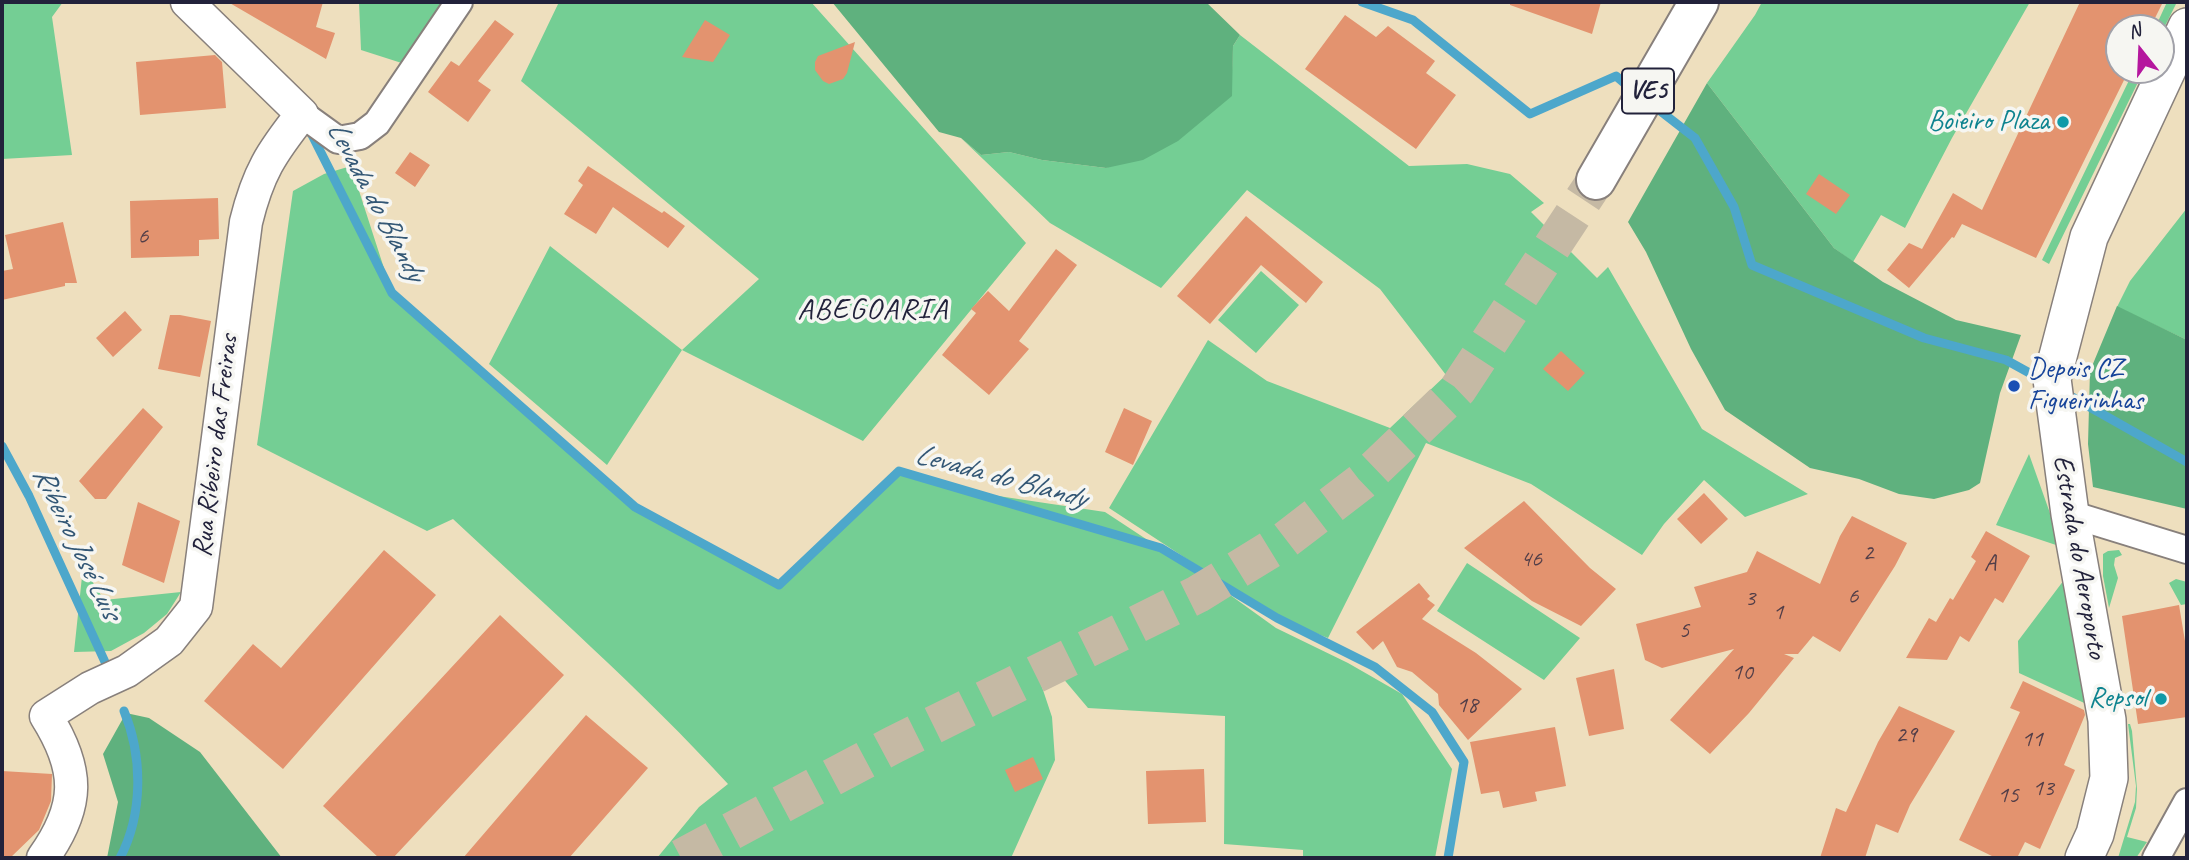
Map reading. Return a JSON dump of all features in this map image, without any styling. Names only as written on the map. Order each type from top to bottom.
[{"type":"main road","name":"VE5","points":[[1596,180],[1699,2]]},
{"type":"main road","name":"Estrada do Aeroporto","points":[[2084,858],[2095,834],[2109,778],[2108,731],[2070,514],[2052,379],[2089,237],[2187,27]]},
{"type":"street","points":[[187,2],[302,114],[338,140],[360,136],[377,123],[459,2]]},
{"type":"street","name":"Rua Ribeiro das Freiras","points":[[43,858],[58,837],[67,817],[71,793],[69,768],[61,740],[46,716],[90,688],[127,671],[169,641],[196,607],[246,222],[255,187],[265,165],[302,114]]},
{"type":"street","points":[[2070,514],[2187,550]]},
{"type":"street","points":[[2156,858],[2187,802]]},
{"type":"green space","points":[[2,2],[63,2],[52,17],[72,155],[2,159]]},
{"type":"green space","points":[[359,2],[444,2],[411,66],[361,50]]},
{"type":"green space","points":[[559,2],[811,2],[1026,243],[863,441],[682,350],[759,279],[521,81]]},
{"type":"green space","points":[[832,2],[1206,2],[1240,35],[1233,46],[1232,96],[1178,141],[1143,160],[1106,168],[1042,160],[1009,152],[981,155],[961,138],[939,132]]},
{"type":"green space","points":[[1762,2],[2030,2],[1952,138],[1905,228],[1881,215],[1853,262],[1834,248],[1707,83]]},
{"type":"green space","points":[[2167,2],[2177,2],[2171,14],[2161,14]]},
{"type":"green space","points":[[1240,35],[1409,166],[1467,164],[1510,174],[1544,203],[1531,212],[1597,278],[1608,267],[1702,429],[1808,494],[1745,517],[1704,480],[1664,524],[1642,555],[1531,484],[1426,443],[1328,638],[1277,618],[1109,508],[1208,340],[1267,381],[1390,428],[1446,375],[1380,289],[1247,190],[1161,288],[1050,223],[961,138],[981,155],[1009,152],[1042,160],[1106,168],[1231,96],[1233,46]]},
{"type":"green space","points":[[1707,83],[1834,248],[1883,282],[1956,320],[2021,335],[2000,393],[1980,483],[1969,490],[1934,499],[1899,494],[1859,479],[1810,468],[1725,410],[1691,349],[1646,252],[1628,222]]},
{"type":"green space","points":[[2127,84],[2137,84],[2049,264],[2042,260]]},
{"type":"green space","points":[[351,166],[392,293],[635,507],[778,585],[899,471],[985,494],[1105,512],[1276,628],[1348,663],[1402,694],[1452,769],[1435,858],[1303,858],[1303,850],[1224,844],[1225,716],[1088,708],[1061,676],[1040,681],[1052,717],[1055,760],[1011,858],[657,858],[699,807],[728,784],[695,749],[593,649],[453,519],[427,531],[257,445],[293,191],[324,174]]},
{"type":"green space","points":[[2187,208],[2187,340],[2117,307],[2130,281]]},
{"type":"green space","points":[[550,246],[682,350],[607,465],[489,364]]},
{"type":"green space","points":[[1261,271],[1299,305],[1256,353],[1218,320]]},
{"type":"green space","points":[[2117,306],[2187,340],[2187,509],[2093,487],[2088,444],[2090,371]]},
{"type":"green space","points":[[2029,454],[2062,547],[1996,525]]},
{"type":"green space","points":[[2119,550],[2122,555],[2115,558],[2118,578],[2109,608],[2103,576],[2103,554]]},
{"type":"green space","points":[[1467,563],[1580,638],[1544,680],[1437,611]]},
{"type":"green space","points":[[83,567],[104,600],[181,592],[167,614],[144,633],[111,651],[74,652]]},
{"type":"green space","points":[[2073,568],[2106,713],[2019,673],[2018,641]]},
{"type":"green space","points":[[2176,579],[2187,582],[2187,604],[2181,605],[2169,583]]},
{"type":"green space","points":[[126,713],[149,718],[200,752],[282,858],[107,858],[118,802],[103,754]]},
{"type":"green space","points":[[2128,724],[2132,731],[2137,789],[2136,808],[2127,837],[2147,842],[2136,858],[2118,858],[2135,802],[2136,786]]},
{"type":"building","points":[[228,2],[323,2],[316,27],[335,33],[326,59]]},
{"type":"building","points":[[1510,2],[1601,2],[1592,34],[1510,5]]},
{"type":"building","name":"Boieiro Plaza","points":[[2080,2],[2163,2],[2157,14],[2105,14],[2105,84],[2122,84],[2036,258],[1962,224],[1954,238],[1952,237],[1909,288],[1887,270],[1909,243],[1922,249],[1953,193],[1982,210]]},
{"type":"building","points":[[1345,15],[1376,37],[1388,26],[1435,61],[1426,73],[1456,95],[1416,149],[1305,69]]},
{"type":"building","points":[[495,20],[514,34],[478,81],[491,90],[468,122],[428,92],[451,61],[459,66]]},
{"type":"building","points":[[705,20],[730,35],[713,62],[682,57]]},
{"type":"building","points":[[855,42],[843,79],[829,84],[823,81],[815,70],[818,56]]},
{"type":"building","points":[[215,55],[222,62],[226,108],[140,115],[136,62]]},
{"type":"building","points":[[410,152],[430,165],[415,187],[395,173]]},
{"type":"building","points":[[588,166],[685,226],[668,248],[613,207],[596,234],[564,214],[583,185],[578,181]]},
{"type":"building","points":[[1819,174],[1850,195],[1836,214],[1806,194]]},
{"type":"building","points":[[218,198],[219,239],[199,240],[199,256],[131,258],[130,201]]},
{"type":"building","points":[[1246,216],[1323,282],[1306,303],[1261,265],[1210,324],[1177,296]]},
{"type":"building","points":[[63,222],[77,283],[65,283],[65,286],[2,300],[2,271],[13,269],[5,235]]},
{"type":"building","points":[[1056,249],[1077,265],[1019,341],[1029,349],[989,395],[942,355],[976,313],[971,309],[988,291],[1009,311]]},
{"type":"building","points":[[125,311],[142,330],[113,357],[96,338]]},
{"type":"building","points":[[170,315],[211,321],[200,377],[158,369]]},
{"type":"building","points":[[1561,351],[1585,373],[1568,391],[1543,369]]},
{"type":"building","points":[[143,408],[163,427],[106,499],[95,499],[79,481]]},
{"type":"building","points":[[1124,408],[1152,421],[1133,465],[1105,452]]},
{"type":"building","points":[[1704,493],[1728,519],[1701,544],[1677,519]]},
{"type":"building","points":[[1524,501],[1590,568],[1616,589],[1581,626],[1532,601],[1464,548]]},
{"type":"building","points":[[138,502],[180,521],[164,583],[122,565]]},
{"type":"building","points":[[1852,516],[1907,543],[1895,566],[1840,652],[1813,636],[1798,654],[1784,654],[1794,658],[1749,713],[1710,754],[1670,720],[1734,649],[1662,668],[1645,660],[1636,624],[1701,607],[1694,587],[1747,572],[1757,551],[1820,584],[1840,536]]},
{"type":"building","points":[[1986,531],[2030,556],[2003,603],[1995,598],[1969,642],[1960,636],[1947,660],[1906,658],[1929,618],[1936,622],[1950,598],[1953,600],[1976,561],[1971,557]]},
{"type":"building","points":[[384,550],[436,595],[283,769],[204,701],[253,644],[281,668]]},
{"type":"building","points":[[1419,583],[1430,596],[1427,599],[1435,605],[1422,619],[1476,653],[1522,689],[1468,740],[1439,705],[1438,694],[1412,672],[1397,667],[1383,641],[1373,650],[1356,632]]},
{"type":"building","points":[[2179,605],[2187,653],[2187,717],[2138,724],[2122,616]]},
{"type":"building","points":[[500,615],[564,675],[393,858],[379,858],[323,806]]},
{"type":"building","points":[[1614,669],[1624,729],[1589,736],[1576,678]]},
{"type":"building","points":[[2023,681],[2084,710],[2085,715],[2064,765],[2075,770],[2040,849],[2025,842],[2017,858],[1996,858],[1959,840],[2020,712],[2010,708]]},
{"type":"building","points":[[1899,706],[1955,731],[1910,805],[1898,833],[1876,824],[1865,858],[1820,858],[1836,808],[1846,812],[1878,742]]},
{"type":"building","points":[[586,715],[648,768],[569,858],[463,858]]},
{"type":"building","points":[[1555,727],[1566,786],[1535,792],[1537,801],[1503,808],[1499,791],[1481,794],[1470,742]]},
{"type":"building","points":[[1033,757],[1043,779],[1015,792],[1005,770]]},
{"type":"building","points":[[1204,769],[1206,822],[1148,824],[1146,771]]},
{"type":"building","points":[[2,771],[52,774],[51,801],[39,830],[10,858],[2,858]]},
{"type":"waterway","points":[[1362,2],[1413,20],[1530,114],[1616,76],[1636,93]]},
{"type":"waterway","points":[[1650,103],[1695,138],[1734,207],[1752,265],[1924,338],[2006,360],[2044,381]]},
{"type":"waterway","name":"Levada do Blandy","points":[[309,129],[392,293],[635,507],[779,585],[899,471],[1161,548],[1277,618],[1375,667],[1432,712],[1464,762],[1448,858]]},
{"type":"waterway","points":[[2065,393],[2187,462]]},
{"type":"waterway","name":"Ribeiro José Luis","points":[[2,446],[29,496],[105,662]]},
{"type":"waterway","name":"Ribeiro José Luis","points":[[120,858],[133,823],[138,785],[135,747],[124,711]]},
{"type":"tunnel","points":[[681,858],[893,745],[1198,594],[1284,541],[1361,482],[1458,389],[1596,180]]},
{"type":"place","name":"Boieiro Plaza","points":[[2063,122]]},
{"type":"place","name":"Depois CZ Figueirinhas","points":[[2014,386]]},
{"type":"place","name":"Repsol","points":[[2161,699]]},
{"type":"district","name":"ABEGOARIA","points":[[873,310]]}]
